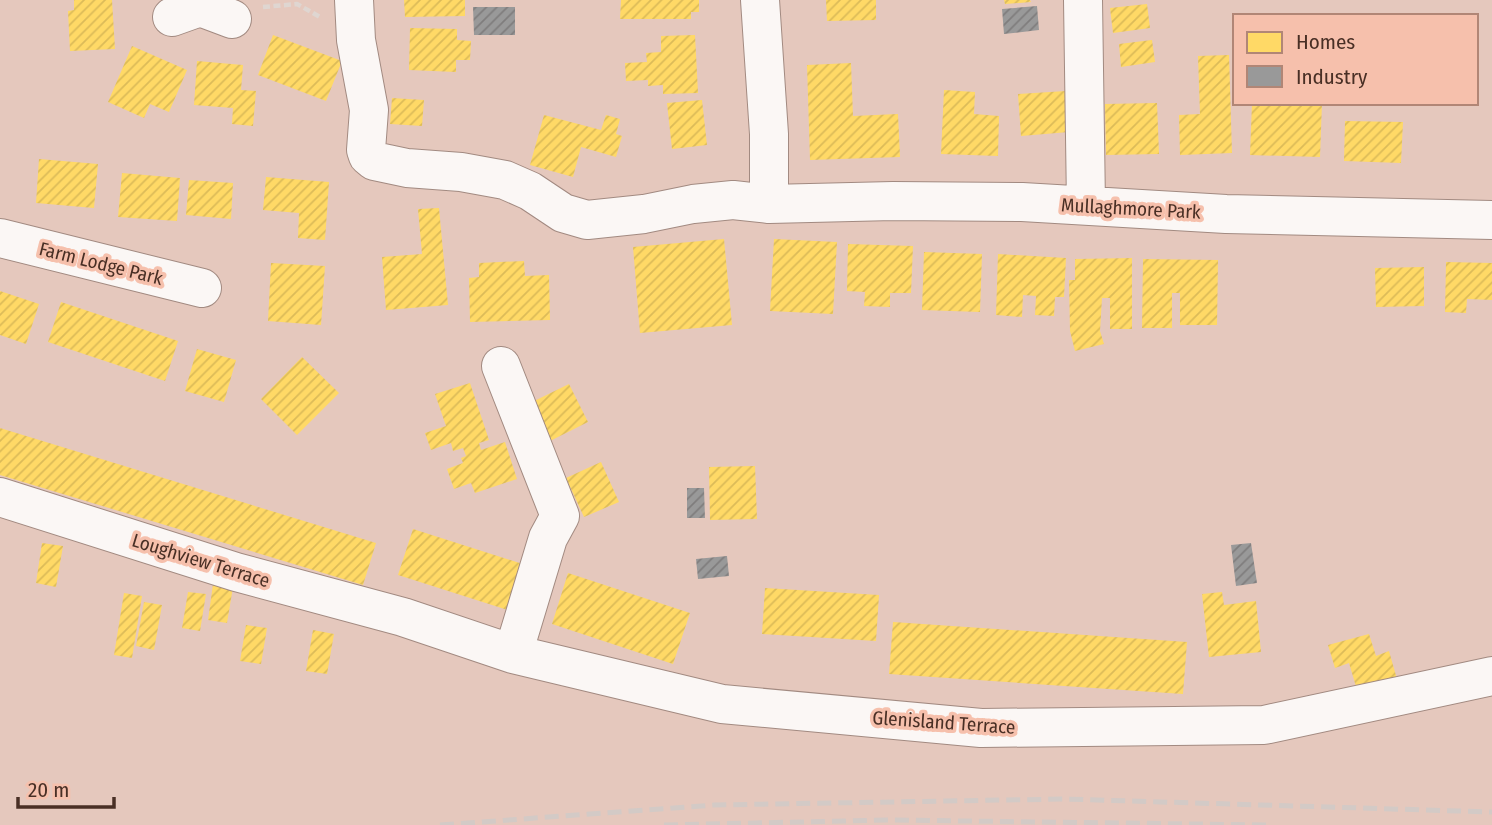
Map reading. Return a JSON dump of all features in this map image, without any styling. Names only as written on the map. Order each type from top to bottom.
[{"type":"street","name":"Mullaghmore Park","points":[[354,0],[356,40],[369,110],[366,150],[368,156],[374,161],[407,168],[461,172],[505,180],[530,191],[562,213],[587,220],[733,200],[769,204],[893,201],[1086,205],[1226,214],[1492,220]]},
{"type":"street","points":[[760,0],[769,134],[769,204]]},
{"type":"street","points":[[1083,0],[1086,205]]},
{"type":"street","name":"Farm Lodge Park","points":[[0,237],[202,288]]},
{"type":"street","points":[[501,366],[560,516],[548,538],[513,654]]},
{"type":"street","name":"Loughview Terrace","points":[[0,497],[236,572],[403,617]]},
{"type":"street","name":"Glenisland Terrace","points":[[403,617],[513,654],[722,704],[981,728],[1264,725],[1492,676]]},
{"type":"path","points":[[201,11],[297,4],[356,40]]},
{"type":"building: Homes","points":[[74,0],[112,0],[115,49],[70,51],[68,11],[74,10]]},
{"type":"building: Homes","points":[[404,0],[465,0],[465,16],[405,17]]},
{"type":"building: Homes","points":[[621,0],[699,0],[699,12],[691,12],[691,19],[620,19]]},
{"type":"building: Homes","points":[[826,0],[876,0],[876,20],[827,21]]},
{"type":"building: Homes","points":[[1004,0],[1030,0],[1031,2],[1005,4]]},
{"type":"building: Homes","points":[[1147,4],[1150,28],[1113,33],[1110,8]]},
{"type":"building: Homes","points":[[410,28],[457,29],[457,40],[471,41],[470,60],[456,60],[456,72],[409,70]]},
{"type":"building: Homes","points":[[273,35],[342,61],[326,101],[258,75]]},
{"type":"building: Homes","points":[[695,35],[698,93],[663,94],[663,85],[648,86],[648,80],[626,81],[625,63],[647,62],[646,53],[661,52],[661,36]]},
{"type":"building: Homes","points":[[1152,40],[1155,62],[1121,67],[1119,44]]},
{"type":"building: Homes","points":[[132,46],[187,70],[169,112],[150,104],[144,118],[108,102]]},
{"type":"building: Homes","points":[[1229,55],[1232,153],[1180,155],[1179,115],[1200,114],[1198,56]]},
{"type":"building: Homes","points":[[197,61],[243,65],[241,90],[256,91],[253,126],[232,124],[233,108],[194,105]]},
{"type":"building: Homes","points":[[851,63],[853,116],[898,114],[900,157],[810,160],[807,65]]},
{"type":"building: Homes","points":[[944,90],[975,92],[974,114],[999,116],[998,156],[941,154]]},
{"type":"building: Homes","points":[[1066,91],[1069,132],[1021,136],[1018,94]]},
{"type":"building: Homes","points":[[392,98],[424,100],[422,126],[390,124]]},
{"type":"building: Homes","points":[[702,100],[707,145],[672,149],[667,103]]},
{"type":"building: Homes","points":[[1157,103],[1159,154],[1106,155],[1105,104]]},
{"type":"building: Homes","points":[[1252,105],[1322,105],[1320,157],[1250,155]]},
{"type":"building: Homes","points":[[544,115],[601,130],[606,115],[620,119],[616,134],[622,136],[616,157],[581,147],[573,177],[530,165]]},
{"type":"building: Homes","points":[[1345,121],[1403,122],[1401,163],[1344,161]]},
{"type":"building: Homes","points":[[39,159],[98,164],[94,208],[36,203]]},
{"type":"building: Homes","points":[[122,173],[180,178],[177,221],[118,217]]},
{"type":"building: Homes","points":[[266,177],[329,182],[325,240],[298,238],[299,213],[263,210]]},
{"type":"building: Homes","points":[[189,180],[233,183],[231,219],[186,215]]},
{"type":"building: Homes","points":[[439,208],[448,305],[386,310],[382,257],[422,254],[418,209]]},
{"type":"building: Homes","points":[[724,239],[732,325],[640,333],[633,247]]},
{"type":"building: Homes","points":[[774,239],[837,242],[833,314],[770,311]]},
{"type":"building: Homes","points":[[848,244],[913,246],[911,293],[890,293],[890,307],[864,306],[865,292],[847,291]]},
{"type":"building: Homes","points":[[924,252],[982,254],[980,312],[922,310]]},
{"type":"building: Homes","points":[[998,254],[1066,258],[1064,297],[1055,297],[1054,316],[1035,315],[1036,296],[1023,295],[1022,317],[996,315]]},
{"type":"building: Homes","points":[[1132,258],[1132,329],[1110,329],[1110,298],[1102,298],[1100,331],[1104,344],[1075,351],[1070,331],[1069,280],[1075,280],[1075,259]]},
{"type":"building: Homes","points":[[1143,259],[1218,260],[1217,325],[1180,325],[1180,293],[1172,293],[1172,328],[1142,328]]},
{"type":"building: Homes","points":[[524,261],[525,276],[549,275],[550,320],[470,322],[469,278],[479,277],[479,263]]},
{"type":"building: Homes","points":[[1446,262],[1492,263],[1492,300],[1467,299],[1466,313],[1445,312]]},
{"type":"building: Homes","points":[[271,263],[325,266],[321,325],[268,321]]},
{"type":"building: Homes","points":[[1424,267],[1424,306],[1376,307],[1375,268]]},
{"type":"building: Homes","points":[[0,291],[39,304],[26,344],[0,335]]},
{"type":"building: Homes","points":[[61,302],[178,341],[165,381],[48,342]]},
{"type":"building: Homes","points":[[197,349],[236,360],[224,402],[185,391]]},
{"type":"building: Homes","points":[[302,357],[339,393],[297,435],[261,399]]},
{"type":"building: Homes","points":[[470,383],[489,440],[479,443],[481,450],[505,442],[517,479],[475,493],[471,483],[454,489],[447,469],[463,463],[461,458],[466,456],[463,448],[453,451],[451,443],[431,450],[425,433],[446,426],[435,394]]},
{"type":"building: Homes","points":[[569,384],[588,422],[548,442],[528,404]]},
{"type":"building: Homes","points":[[0,428],[376,543],[363,585],[0,475]]},
{"type":"building: Homes","points":[[601,462],[619,502],[584,517],[566,478]]},
{"type":"building: Homes","points":[[755,466],[757,519],[710,520],[709,467]]},
{"type":"building: Homes","points":[[413,529],[532,567],[517,613],[398,575]]},
{"type":"building: Homes","points":[[42,543],[63,546],[56,587],[36,583]]},
{"type":"building: Homes","points":[[568,573],[690,613],[673,664],[552,624]]},
{"type":"building: Homes","points":[[213,584],[233,587],[227,623],[208,620]]},
{"type":"building: Homes","points":[[765,588],[879,595],[876,641],[762,634]]},
{"type":"building: Homes","points":[[188,592],[206,594],[200,631],[182,628]]},
{"type":"building: Homes","points":[[1222,592],[1224,605],[1256,601],[1261,652],[1209,657],[1202,594]]},
{"type":"building: Homes","points":[[124,593],[142,596],[132,658],[114,655]]},
{"type":"building: Homes","points":[[144,602],[162,605],[154,650],[136,646]]},
{"type":"building: Homes","points":[[893,622],[1187,642],[1183,694],[889,674]]},
{"type":"building: Homes","points":[[246,625],[267,628],[261,664],[240,661]]},
{"type":"building: Homes","points":[[313,630],[334,634],[327,674],[306,671]]},
{"type":"building: Homes","points":[[1369,634],[1376,656],[1389,651],[1397,679],[1357,690],[1349,663],[1335,668],[1328,645]]},
{"type":"building: Industry","points":[[1037,6],[1039,30],[1004,34],[1002,9]]},
{"type":"building: Industry","points":[[473,7],[515,7],[515,35],[474,35]]},
{"type":"building: Industry","points":[[687,488],[704,488],[705,518],[687,518]]},
{"type":"building: Industry","points":[[1251,543],[1257,583],[1236,586],[1231,545]]},
{"type":"building: Industry","points":[[727,556],[729,576],[698,579],[696,559]]},
{"type":"railway","points":[[440,825],[714,805],[1064,799],[1492,812]]},
{"type":"railway","points":[[664,825],[890,820],[1271,825]]}]
